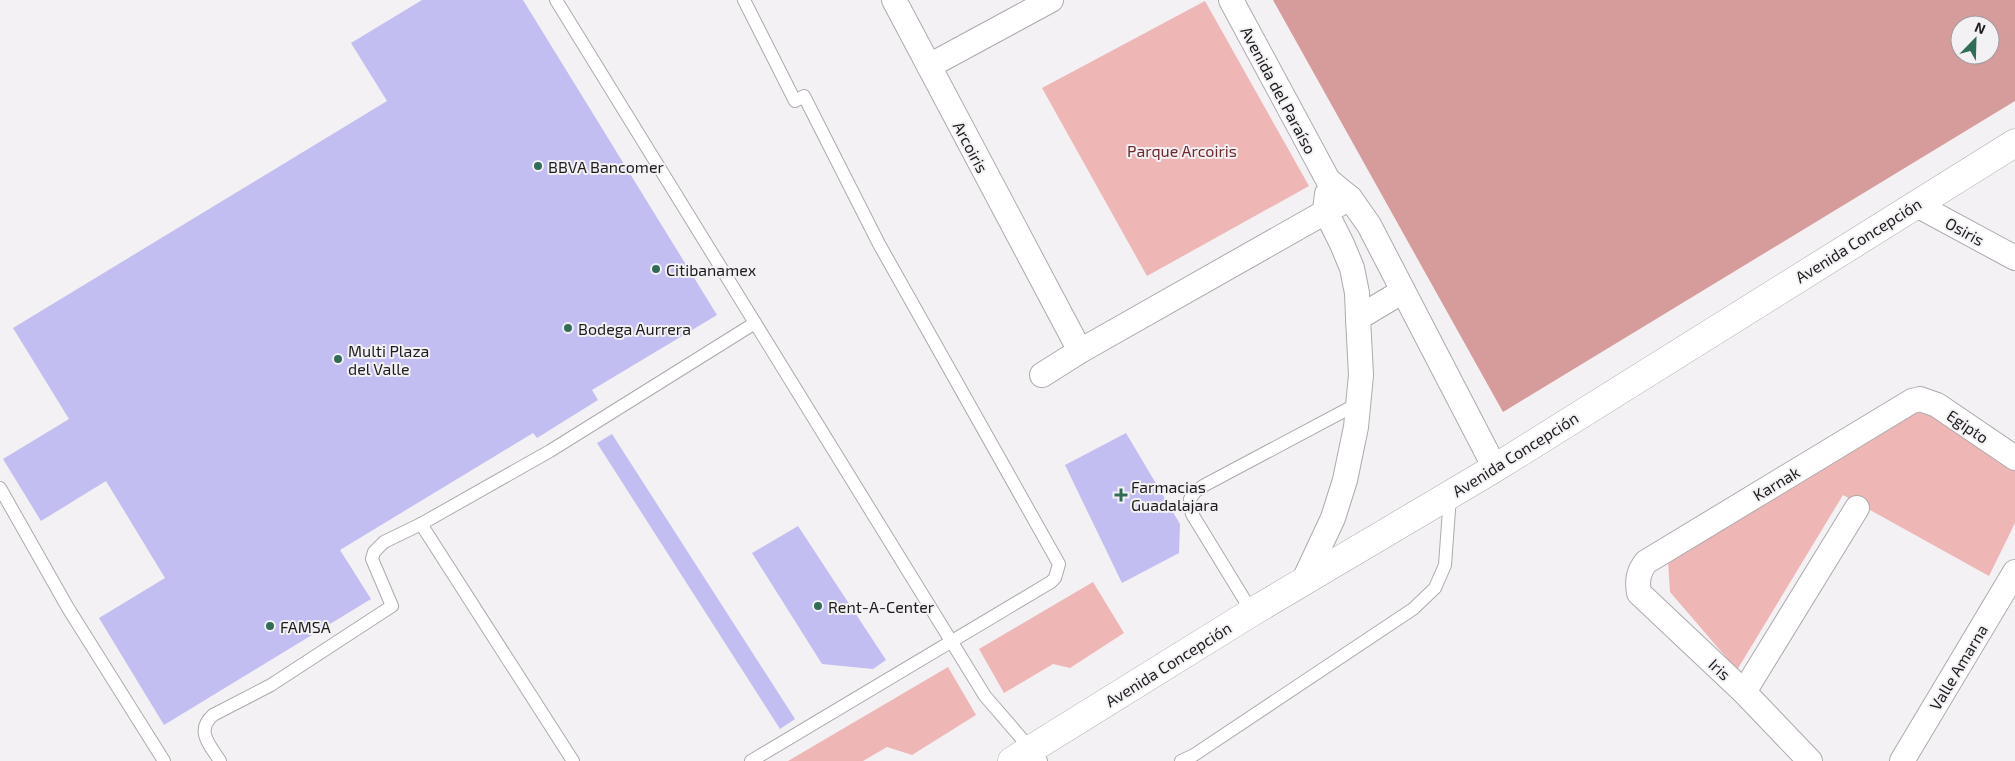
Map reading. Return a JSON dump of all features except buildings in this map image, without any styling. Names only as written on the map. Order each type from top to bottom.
[{"type":"main road","name":"Avenida Concepción","points":[[1028,757],[1252,612],[1495,468],[2015,143]]},
{"type":"street","name":"Arcoiris","points":[[894,0],[1080,351]]},
{"type":"street","points":[[928,66],[1051,0]]},
{"type":"street","name":"Avenida del Paraíso","points":[[1231,0],[1328,180],[1350,198],[1369,225],[1495,468]]},
{"type":"street","points":[[1304,580],[1333,518],[1346,480],[1356,427],[1361,375],[1357,294],[1352,268],[1326,210],[1328,180]]},
{"type":"street","points":[[1042,375],[1080,351],[1350,198]]},
{"type":"street","name":"Osiris","points":[[1915,204],[2015,258]]},
{"type":"street","points":[[1358,318],[1403,291]]},
{"type":"street","name":"Egipto","points":[[1920,399],[1937,405],[2015,458]]},
{"type":"street","name":"Karnak","points":[[1639,575],[1646,562],[1905,404],[1920,399]]},
{"type":"street","points":[[1744,692],[1857,508]]},
{"type":"street","name":"Valle Amarna","points":[[1902,761],[2015,572]]},
{"type":"street","name":"Iris","points":[[1639,575],[1639,593],[1744,692],[1810,761]]},
{"type":"lane","points":[[556,0],[985,696],[1028,757]]},
{"type":"lane","points":[[744,0],[795,102],[804,96],[879,244],[1059,564],[1055,578],[1051,582],[751,761]]},
{"type":"lane","points":[[220,761],[206,738],[204,726],[213,715],[271,685],[392,606],[372,559],[374,552],[384,542],[421,524],[550,451],[755,323]]},
{"type":"lane","points":[[1252,612],[1192,514],[1190,499],[1203,486],[1359,403]]},
{"type":"lane","points":[[0,488],[68,608],[164,761]]},
{"type":"lane","points":[[1181,761],[1194,755],[1413,609],[1435,588],[1445,565],[1451,494]]},
{"type":"lane","points":[[421,524],[573,761]]},
{"type":"green space","name":"Parque Arcoiris","points":[[1205,1],[1309,186],[1147,276],[1042,88]]},
{"type":"green space","points":[[1918,408],[2015,468],[2015,523],[1989,576],[1843,495],[1737,670],[1670,592],[1668,561]]},
{"type":"green space","points":[[1093,582],[1124,633],[1070,668],[1053,664],[1004,693],[979,649]]},
{"type":"green space","points":[[948,667],[976,715],[912,755],[887,747],[863,761],[788,761]]},
{"type":"shaded area","points":[[1273,0],[2015,0],[2015,101],[1503,412]]},
{"type":"place","name":"BBVA Bancomer","points":[[538,166]]},
{"type":"place","name":"Citibanamex","points":[[656,269]]},
{"type":"place","name":"Bodega Aurrera","points":[[568,328]]},
{"type":"place","name":"Multi Plaza del Valle","points":[[338,359]]},
{"type":"place","name":"Farmacias Guadalajara","points":[[1121,495]]},
{"type":"place","name":"Rent-A-Center","points":[[818,606]]},
{"type":"place","name":"FAMSA","points":[[270,626]]}]
